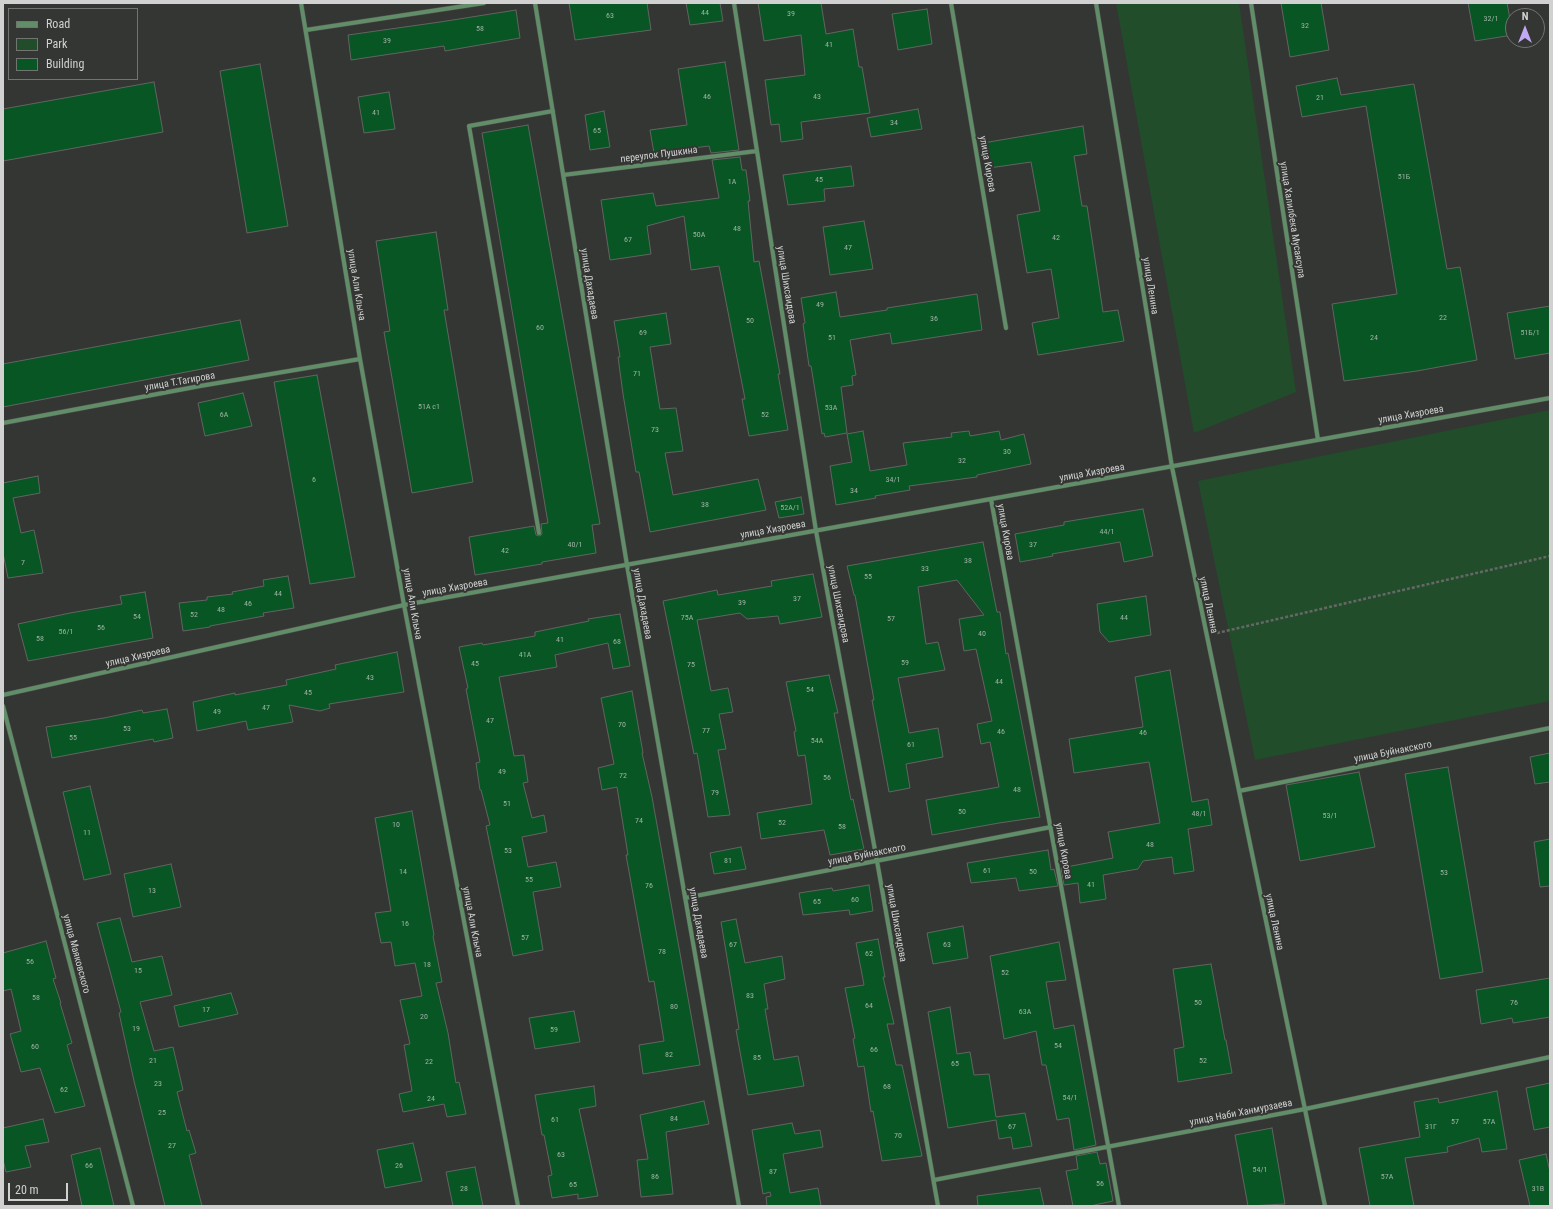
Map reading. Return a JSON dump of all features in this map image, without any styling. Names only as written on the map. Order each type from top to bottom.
[{"type":"street","name":"улица Али Клыча","points":[[301,3],[360,359],[404,605],[518,1206]]},
{"type":"street","points":[[306,30],[484,3]]},
{"type":"street","name":"улица Дахадаева","points":[[535,3],[627,565],[739,1206]]},
{"type":"street","name":"улица Шихсаидова","points":[[734,3],[816,531],[877,861],[938,1206]]},
{"type":"street","name":"улица Кирова","points":[[951,3],[1006,328]]},
{"type":"street","name":"улица Ленина","points":[[1096,3],[1172,467],[1325,1206]]},
{"type":"street","name":"улица Халилбека Мусаясула","points":[[1251,3],[1318,440]]},
{"type":"street","points":[[539,533],[469,126],[553,111]]},
{"type":"street","name":"переулок Пушкина","points":[[563,175],[757,151]]},
{"type":"street","name":"улица Т.Тагирова","points":[[3,423],[200,386],[360,359]]},
{"type":"street","name":"улица Хизроева","points":[[3,695],[404,605],[1550,398]]},
{"type":"street","name":"улица Кирова","points":[[991,499],[1119,1206]]},
{"type":"street","name":"улица Маяковского","points":[[3,706],[133,1206]]},
{"type":"street","name":"улица Буйнакского","points":[[1239,791],[1550,728]]},
{"type":"street","name":"улица Буйнакского","points":[[685,898],[1051,827]]},
{"type":"street","name":"улица Наби Ханмурзаева","points":[[934,1180],[1305,1109],[1550,1057]]},
{"type":"path","points":[[1207,636],[1550,556]]},
{"type":"green space","points":[[1116,3],[1239,3],[1296,392],[1194,433]]},
{"type":"green space","points":[[1550,410],[1550,701],[1255,760],[1198,481]]},
{"type":"building","points":[[569,3],[647,3],[651,30],[575,40]]},
{"type":"building","points":[[686,3],[720,3],[723,21],[690,25]]},
{"type":"building","points":[[758,3],[821,3],[826,34],[853,29],[859,67],[862,67],[870,113],[801,122],[803,139],[781,142],[779,124],[771,125],[765,80],[805,75],[801,35],[764,41]]},
{"type":"building","points":[[1281,3],[1321,3],[1329,50],[1290,57]]},
{"type":"building","points":[[1468,3],[1507,3],[1508,8],[1505,8],[1505,36],[1475,41]]},
{"type":"building","points":[[927,9],[932,44],[898,50],[892,14]]},
{"type":"building","points":[[516,10],[520,38],[445,51],[444,46],[351,60],[348,35]]},
{"type":"building","points":[[725,62],[739,150],[711,153],[709,146],[654,153],[650,130],[687,125],[678,69]]},
{"type":"building","points":[[260,64],[288,226],[247,233],[220,71]]},
{"type":"building","points":[[1337,78],[1341,95],[1414,84],[1447,269],[1460,267],[1477,360],[1417,371],[1344,381],[1332,304],[1397,294],[1366,106],[1302,117],[1296,86]]},
{"type":"building","points":[[154,82],[163,132],[3,161],[3,109]]},
{"type":"building","points":[[389,92],[395,129],[364,133],[358,97]]},
{"type":"building","points":[[918,109],[922,129],[871,137],[867,118]]},
{"type":"building","points":[[604,111],[610,147],[590,150],[585,115]]},
{"type":"building","points":[[528,125],[600,524],[592,525],[596,553],[475,575],[469,537],[534,526],[536,535],[540,536],[542,534],[541,524],[548,523],[482,133]]},
{"type":"building","points":[[1083,126],[1087,154],[1074,156],[1082,206],[1087,206],[1103,312],[1118,310],[1124,341],[1038,355],[1032,323],[1059,318],[1051,269],[1027,273],[1017,215],[1040,211],[1031,162],[989,168],[983,143]]},
{"type":"building","points":[[740,157],[742,170],[746,170],[750,201],[748,201],[754,262],[759,261],[780,374],[778,374],[788,430],[749,436],[742,399],[745,399],[719,266],[691,270],[684,216],[647,226],[651,254],[610,260],[601,200],[653,193],[656,206],[719,198],[712,160]]},
{"type":"building","points":[[851,166],[854,186],[824,189],[825,201],[788,205],[783,175]]},
{"type":"building","points":[[864,221],[873,269],[830,275],[823,227]]},
{"type":"building","points":[[436,232],[448,310],[444,310],[473,482],[412,493],[384,332],[390,331],[376,241]]},
{"type":"building","points":[[836,292],[840,317],[977,294],[982,330],[892,344],[890,333],[850,340],[856,375],[852,376],[853,385],[841,387],[847,433],[825,437],[824,433],[822,434],[811,366],[809,366],[801,298]]},
{"type":"building","points":[[1550,306],[1550,353],[1515,359],[1507,313]]},
{"type":"building","points":[[666,313],[671,344],[650,347],[660,409],[676,408],[683,451],[665,453],[673,495],[758,479],[766,510],[650,532],[639,472],[636,472],[623,394],[618,357],[620,357],[614,321]]},
{"type":"building","points":[[240,320],[249,360],[3,407],[3,364]]},
{"type":"building","points":[[317,375],[355,577],[310,584],[274,382]]},
{"type":"building","points":[[243,393],[252,426],[205,436],[198,403]]},
{"type":"building","points":[[863,431],[870,471],[907,465],[903,443],[952,437],[951,433],[969,431],[970,436],[999,431],[1001,440],[1024,434],[1031,464],[977,475],[977,477],[909,486],[910,490],[836,505],[830,466],[852,462],[847,434]]},
{"type":"building","points":[[38,476],[40,493],[13,498],[21,533],[34,530],[43,573],[8,578],[3,553],[3,483]]},
{"type":"building","points":[[801,497],[804,514],[779,518],[775,502]]},
{"type":"building","points":[[1143,509],[1153,556],[1124,562],[1120,542],[1052,554],[1053,556],[1020,562],[1015,534],[1064,525],[1064,522]]},
{"type":"building","points":[[983,542],[997,612],[1000,612],[1006,654],[1008,653],[1040,817],[932,835],[926,800],[999,787],[990,742],[981,744],[977,724],[992,721],[976,649],[964,651],[959,619],[984,615],[957,580],[918,587],[926,644],[938,642],[945,670],[898,678],[909,733],[938,728],[943,757],[906,764],[910,788],[889,792],[855,595],[847,566]]},
{"type":"building","points":[[813,574],[822,617],[780,624],[778,616],[747,619],[740,613],[697,620],[711,691],[728,688],[733,712],[719,714],[726,749],[718,750],[730,815],[708,817],[697,753],[694,754],[663,601],[717,590],[718,595],[772,586],[771,581]]},
{"type":"building","points":[[288,576],[294,608],[263,613],[264,616],[183,631],[179,603],[207,600],[207,597],[233,594],[232,592],[264,586],[263,580]]},
{"type":"building","points":[[145,592],[153,638],[28,661],[18,624],[122,604],[120,596]]},
{"type":"building","points":[[1146,596],[1151,635],[1109,642],[1100,632],[1097,604]]},
{"type":"building","points":[[620,614],[630,666],[613,669],[608,643],[555,655],[557,667],[499,677],[514,756],[524,755],[528,782],[523,783],[532,818],[544,815],[547,832],[522,837],[528,867],[556,862],[561,887],[533,892],[543,950],[513,956],[486,826],[490,825],[480,790],[476,763],[480,762],[466,689],[468,688],[459,647],[482,643],[483,645],[535,636],[535,632],[589,621],[588,619]]},
{"type":"building","points":[[397,652],[404,692],[329,704],[330,708],[320,711],[289,705],[293,722],[248,730],[246,721],[197,731],[193,702],[235,693],[235,695],[287,685],[286,680],[336,669],[335,665]]},
{"type":"building","points":[[1170,670],[1192,802],[1208,799],[1212,825],[1188,829],[1194,871],[1174,874],[1172,857],[1143,861],[1138,869],[1103,875],[1106,899],[1080,903],[1078,883],[1064,885],[1061,868],[1113,858],[1108,832],[1160,823],[1149,762],[1074,773],[1069,739],[1143,727],[1135,677]]},
{"type":"building","points":[[829,675],[838,713],[834,713],[851,800],[853,799],[864,849],[830,855],[824,830],[761,839],[757,813],[812,804],[805,755],[798,756],[794,732],[796,731],[786,682]]},
{"type":"building","points":[[632,691],[642,753],[652,797],[700,1065],[643,1074],[639,1045],[664,1041],[654,981],[649,982],[626,855],[628,855],[617,787],[602,790],[598,768],[614,764],[601,698]]},
{"type":"building","points":[[167,709],[173,738],[154,742],[153,739],[52,758],[46,727],[104,718],[142,710],[143,713]]},
{"type":"building","points":[[1550,753],[1550,782],[1535,784],[1530,757]]},
{"type":"building","points":[[1448,767],[1483,972],[1440,979],[1405,774]]},
{"type":"building","points":[[1359,772],[1375,847],[1300,861],[1286,785]]},
{"type":"building","points":[[90,786],[111,874],[84,880],[63,792]]},
{"type":"building","points":[[412,811],[442,982],[436,983],[448,1033],[456,1083],[459,1082],[466,1114],[447,1117],[444,1104],[403,1112],[399,1094],[412,1091],[404,1045],[410,1044],[400,1000],[422,996],[415,963],[395,966],[391,942],[381,943],[375,913],[391,911],[375,818]]},
{"type":"building","points":[[1550,839],[1550,886],[1540,887],[1534,842]]},
{"type":"building","points":[[741,847],[746,869],[714,874],[710,853]]},
{"type":"building","points":[[1048,850],[1051,870],[1054,869],[1058,886],[1019,891],[1016,878],[971,883],[967,863]]},
{"type":"building","points":[[171,864],[181,907],[133,917],[124,874]]},
{"type":"building","points":[[869,885],[873,911],[850,915],[849,910],[803,915],[799,893],[832,888],[833,891]]},
{"type":"building","points":[[120,918],[132,962],[162,956],[172,995],[140,1002],[154,1051],[173,1047],[183,1090],[177,1092],[187,1131],[189,1130],[196,1153],[189,1155],[202,1206],[165,1206],[134,1081],[119,1013],[121,1012],[97,923]]},
{"type":"building","points":[[736,919],[745,963],[782,956],[785,979],[764,984],[768,1009],[765,1009],[774,1060],[798,1056],[804,1086],[748,1095],[736,1030],[739,1029],[721,922]]},
{"type":"building","points":[[963,926],[968,958],[933,964],[927,933]]},
{"type":"building","points":[[878,939],[885,977],[883,977],[894,1024],[887,1024],[896,1065],[902,1065],[922,1156],[882,1161],[873,1111],[871,1112],[864,1066],[858,1067],[853,1039],[855,1038],[845,988],[864,985],[856,943]]},
{"type":"building","points":[[46,941],[56,978],[53,979],[72,1043],[67,1045],[85,1106],[55,1113],[40,1068],[21,1072],[10,1034],[21,1031],[11,989],[3,991],[3,953]]},
{"type":"building","points":[[1059,942],[1066,980],[1046,982],[1054,1029],[1074,1025],[1096,1145],[1074,1150],[1069,1118],[1057,1120],[1046,1065],[1042,1065],[1036,1031],[1004,1039],[990,956]]},
{"type":"building","points":[[1211,964],[1232,1073],[1178,1082],[1174,1049],[1184,1047],[1173,969]]},
{"type":"building","points":[[1550,978],[1550,1017],[1513,1023],[1512,1018],[1481,1024],[1476,990]]},
{"type":"building","points":[[231,993],[238,1014],[179,1027],[174,1006]]},
{"type":"building","points":[[950,1007],[957,1054],[970,1052],[974,1075],[989,1074],[996,1117],[1025,1113],[1032,1146],[1013,1149],[1011,1137],[999,1139],[996,1120],[948,1128],[928,1012]]},
{"type":"building","points":[[574,1011],[580,1042],[535,1049],[529,1018]]},
{"type":"building","points":[[1550,1083],[1550,1127],[1534,1130],[1526,1088]]},
{"type":"building","points":[[594,1086],[596,1106],[579,1109],[598,1196],[578,1199],[578,1194],[552,1198],[548,1176],[552,1175],[544,1135],[542,1135],[535,1095]]},
{"type":"building","points":[[1497,1091],[1507,1149],[1482,1152],[1479,1138],[1447,1147],[1448,1152],[1405,1158],[1414,1206],[1370,1206],[1359,1148],[1420,1137],[1414,1102],[1438,1098],[1439,1103]]},
{"type":"building","points":[[704,1101],[709,1124],[666,1132],[673,1194],[641,1197],[637,1160],[648,1159],[640,1115]]},
{"type":"building","points":[[43,1119],[49,1142],[25,1146],[31,1167],[6,1172],[3,1160],[3,1128]]},
{"type":"building","points":[[792,1123],[795,1134],[820,1130],[823,1147],[783,1154],[790,1193],[818,1188],[821,1206],[767,1206],[766,1197],[771,1196],[770,1192],[763,1194],[752,1130]]},
{"type":"building","points":[[1272,1128],[1285,1204],[1248,1206],[1235,1135]]},
{"type":"building","points":[[413,1143],[422,1181],[385,1188],[377,1150]]},
{"type":"building","points":[[100,1148],[114,1206],[82,1206],[71,1155]]},
{"type":"building","points":[[1097,1152],[1100,1164],[1106,1163],[1113,1201],[1090,1206],[1073,1206],[1066,1171],[1078,1169],[1076,1156]]},
{"type":"building","points":[[1546,1154],[1550,1172],[1550,1206],[1530,1206],[1519,1160]]},
{"type":"building","points":[[475,1167],[483,1206],[453,1206],[446,1172]]},
{"type":"building","points":[[1040,1188],[1044,1206],[978,1206],[977,1196]]}]
